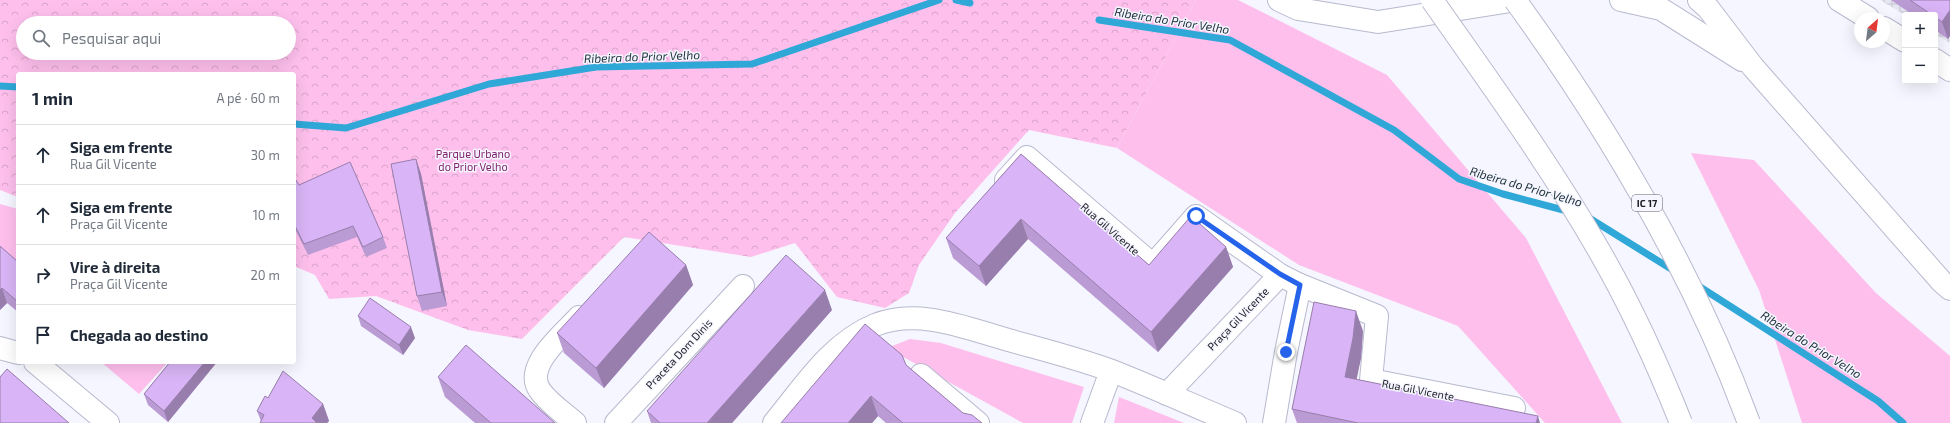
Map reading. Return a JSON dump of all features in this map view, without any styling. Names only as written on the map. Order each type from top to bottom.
[{"type":"main road","points":[[1279,0],[1298,9],[1378,22],[1516,0]]},
{"type":"main road","points":[[1432,0],[1549,171],[1601,254],[1639,328],[1681,423]]},
{"type":"main road","name":"IC 17","points":[[1516,0],[1586,103],[1668,240],[1730,371],[1749,423]]},
{"type":"main road","points":[[1621,0],[1661,9],[1753,67]]},
{"type":"main road","points":[[1699,0],[1708,8],[1753,67],[1936,276],[1950,289]]},
{"type":"main road","points":[[1839,0],[1858,12]]},
{"type":"main road","points":[[1890,32],[1902,39]]},
{"type":"main road","points":[[1938,62],[1950,70]]},
{"type":"main road","name":"Rua Gil Vicente","points":[[990,196],[1026,157],[1153,265],[1196,216],[1280,274]]},
{"type":"main road","points":[[1274,423],[1286,352],[1300,285],[1280,274]]},
{"type":"main road","name":"Praça Gil Vicente","points":[[1166,394],[1280,274]]},
{"type":"main road","name":"Rua Gil Vicente","points":[[1300,285],[1377,316],[1371,380],[1514,408]]},
{"type":"main road","name":"Praceta Dom Dinis","points":[[616,423],[743,286]]},
{"type":"main road","points":[[575,423],[541,393],[537,386],[536,372],[544,354],[593,302]]},
{"type":"main road","points":[[774,423],[834,351],[853,336],[875,325],[892,320],[913,318],[930,319],[1066,356],[1111,371],[1235,423]]},
{"type":"main road","points":[[0,348],[16,352]]},
{"type":"main road","points":[[37,364],[108,423]]},
{"type":"main road","points":[[1092,423],[1111,371]]},
{"type":"main road","points":[[920,375],[978,423]]},
{"type":"shaded area","points":[[1880,0],[1950,0],[1950,43],[1938,36],[1938,12],[1902,13]]},
{"type":"green space","name":"Parque Urbano do Prior Velho","points":[[0,0],[1196,0],[1117,148],[1029,130],[955,213],[919,265],[909,293],[885,308],[837,297],[795,243],[751,257],[624,237],[522,339],[468,330],[376,296],[329,299],[315,275],[296,267],[296,72],[16,72],[16,196],[0,190]]},
{"type":"green space","points":[[1196,0],[1238,0],[1387,75],[1526,238],[1622,423],[1545,423],[1458,326],[1299,265],[1117,148]]},
{"type":"green space","points":[[1691,153],[1754,160],[1876,293],[1950,356],[1950,423],[1802,423],[1759,290]]},
{"type":"green space","points":[[0,204],[16,208],[16,261],[0,248]]},
{"type":"green space","points":[[910,339],[941,343],[1084,387],[1072,423],[1023,423],[887,348]]},
{"type":"green space","points":[[103,364],[166,364],[139,394]]},
{"type":"green space","points":[[1119,397],[1184,423],[1114,423]]},
{"type":"building","points":[[1910,0],[1950,0],[1950,10],[1942,22],[1938,19],[1938,12],[1928,12]]},
{"type":"building","points":[[1021,154],[1149,265],[1191,216],[1226,247],[1151,332],[1021,219],[979,266],[946,238]]},
{"type":"building","points":[[416,159],[442,292],[417,296],[391,164]]},
{"type":"building","points":[[350,162],[383,237],[363,247],[353,226],[304,244],[296,228],[296,180],[299,185]]},
{"type":"building","points":[[649,232],[686,265],[596,368],[557,333]]},
{"type":"building","points":[[0,246],[16,260],[16,300],[2,288],[0,290]]},
{"type":"building","points":[[786,255],[825,290],[707,423],[660,423],[647,411]]},
{"type":"building","points":[[370,298],[411,327],[399,345],[358,316]]},
{"type":"building","points":[[1314,302],[1356,311],[1353,338],[1345,377],[1538,416],[1536,423],[1358,423],[1292,409]]},
{"type":"building","points":[[865,324],[902,355],[906,365],[963,413],[972,415],[982,423],[903,423],[871,396],[848,423],[781,423]]},
{"type":"building","points":[[466,345],[555,423],[491,423],[438,377]]},
{"type":"building","points":[[168,364],[203,364],[164,411],[144,394]]},
{"type":"building","points":[[7,369],[69,423],[0,423],[0,377]]},
{"type":"building","points":[[283,371],[323,404],[312,418],[317,423],[260,423],[264,415],[257,411],[265,396],[268,398]]},
{"type":"waterway","name":"Ribeira do Prior Velho","points":[[296,124],[346,128],[489,84],[596,67],[752,64],[939,0]]},
{"type":"waterway","name":"Ribeira do Prior Velho","points":[[956,0],[970,3]]},
{"type":"waterway","name":"Ribeira do Prior Velho","points":[[1099,20],[1230,40],[1394,130],[1459,179],[1503,194],[1571,212]]},
{"type":"waterway","name":"Ribeira do Prior Velho","points":[[0,86],[16,87]]},
{"type":"waterway","name":"Ribeira do Prior Velho","points":[[1586,216],[1676,272]]},
{"type":"waterway","name":"Ribeira do Prior Velho","points":[[1697,285],[1878,401],[1903,423]]},
{"type":"route","points":[[1196,216],[1280,274],[1300,285],[1286,352]]}]
